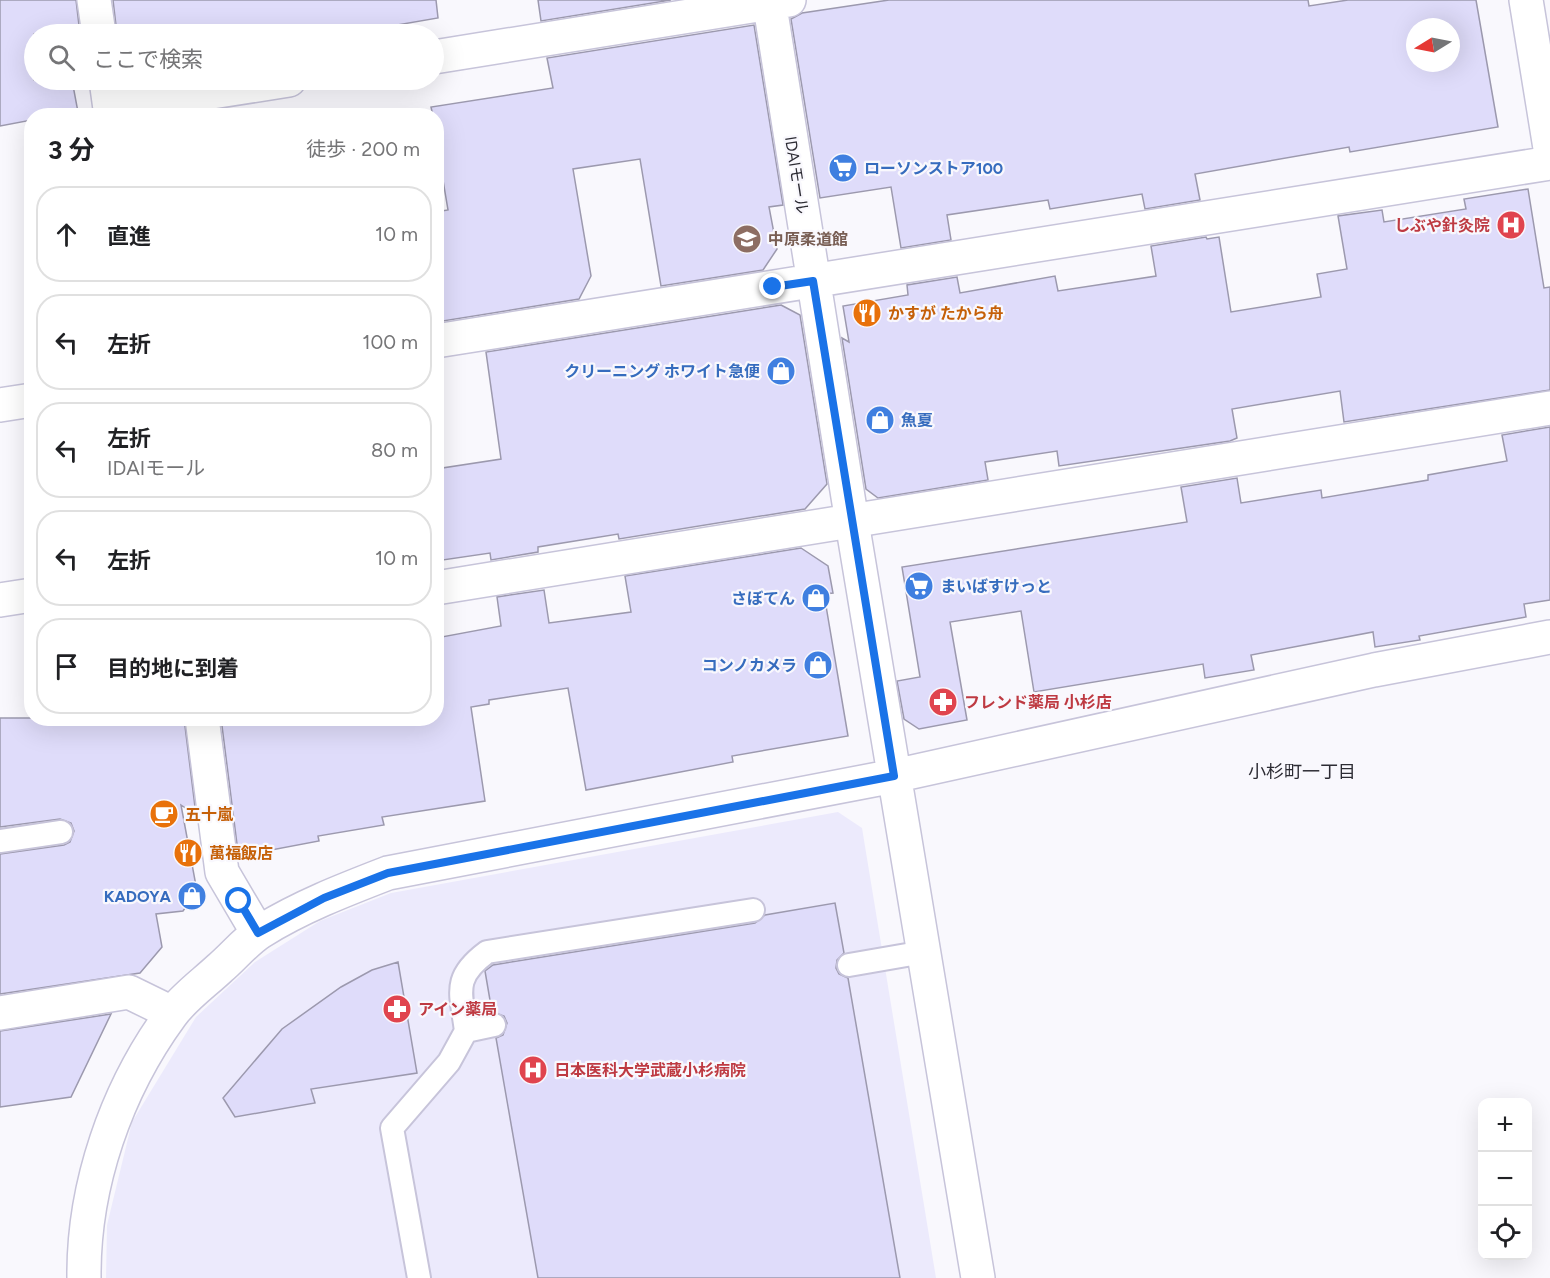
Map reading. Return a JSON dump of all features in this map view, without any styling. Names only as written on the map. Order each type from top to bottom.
[{"type":"street","points":[[94,0],[98,24]]},
{"type":"street","points":[[1526,0],[1550,148]]},
{"type":"street","points":[[444,55],[776,1]]},
{"type":"street","name":"IDAIモール","points":[[776,1],[813,281],[978,1278]]},
{"type":"street","points":[[109,101],[203,90]]},
{"type":"street","points":[[444,340],[1550,163]]},
{"type":"street","points":[[0,405],[24,401]]},
{"type":"street","points":[[444,587],[1550,408]]},
{"type":"street","points":[[0,600],[24,596]]},
{"type":"street","points":[[84,1278],[84,1249],[90,1200],[106,1140],[143,1059],[172,1013],[258,933],[324,898],[388,873],[894,776],[1374,670],[1550,637]]},
{"type":"street","points":[[203,726],[222,872],[258,933]]},
{"type":"street","points":[[0,1013],[129,992],[172,1013]]},
{"type":"lane","points":[[0,841],[61,832]]},
{"type":"lane","points":[[419,1278],[392,1128],[430,1086],[466,1031],[460,984],[470,965],[488,952],[753,910]]},
{"type":"lane","points":[[849,965],[924,952]]},
{"type":"lane","points":[[466,1031],[495,1025]]},
{"type":"shaded area","name":"日本医科大学武蔵小杉病院","points":[[838,812],[862,828],[936,1278],[106,1278],[107,1225],[132,1122],[196,1017],[255,962],[320,921],[391,893]]},
{"type":"building","points":[[0,0],[76,0],[79,24],[24,24],[24,90],[74,90],[77,108],[24,108],[24,122],[0,126]]},
{"type":"building","points":[[113,0],[436,0],[438,18],[403,24],[116,24]]},
{"type":"building","points":[[538,0],[671,0],[541,21]]},
{"type":"building","points":[[889,0],[1308,0],[1309,6],[1348,0],[1476,0],[1498,127],[1350,152],[1349,147],[1195,174],[1200,200],[1145,209],[1142,194],[1050,209],[1048,200],[947,215],[951,240],[901,248],[891,187],[820,198],[791,19],[802,13]]},
{"type":"building","points":[[754,25],[783,205],[769,207],[777,249],[763,270],[661,286],[640,159],[573,169],[591,276],[579,299],[444,321],[444,211],[448,210],[444,186],[444,108],[431,107],[553,88],[547,58]]},
{"type":"building","points":[[1528,189],[1544,288],[1550,287],[1550,390],[1344,422],[1340,391],[1232,409],[1237,438],[1230,441],[1059,466],[1057,451],[985,462],[988,480],[878,498],[866,489],[842,338],[849,342],[843,306],[908,295],[907,285],[957,277],[960,293],[1055,276],[1058,291],[1156,276],[1151,246],[1206,237],[1207,239],[1219,237],[1231,312],[1321,297],[1317,274],[1347,269],[1338,216],[1382,210],[1384,222],[1466,209],[1464,199]]},
{"type":"building","points":[[781,305],[800,315],[827,484],[805,509],[619,539],[618,534],[538,547],[538,552],[491,560],[490,553],[444,560],[444,468],[501,459],[486,352]]},
{"type":"building","points":[[1550,427],[1550,600],[1524,604],[1526,617],[1419,636],[1420,640],[1375,647],[1373,632],[1251,655],[1254,670],[1205,678],[1203,664],[1034,692],[1021,611],[950,622],[967,720],[919,729],[904,719],[897,681],[920,677],[902,567],[1187,522],[1181,487],[1237,478],[1241,503],[1321,490],[1322,498],[1428,480],[1428,475],[1507,461],[1502,435]]},
{"type":"building","points":[[801,548],[828,566],[833,593],[824,594],[848,736],[732,756],[733,762],[586,790],[568,688],[489,700],[489,704],[471,707],[485,801],[382,817],[384,825],[318,836],[319,841],[250,854],[237,844],[222,726],[444,726],[444,637],[501,626],[497,597],[544,590],[549,623],[631,612],[625,576]]},
{"type":"building","points":[[0,718],[24,718],[24,726],[185,726],[196,815],[181,805],[197,891],[183,911],[156,914],[162,947],[140,973],[0,994],[0,854],[64,845],[70,842],[74,831],[71,823],[60,819],[0,827]]},
{"type":"building","points":[[835,903],[844,953],[837,960],[836,968],[839,974],[848,978],[900,1278],[538,1278],[496,1038],[503,1035],[507,1023],[504,1016],[492,1012],[485,971],[493,965],[755,923],[765,915]]},
{"type":"building","points":[[398,962],[417,1073],[311,1089],[315,1103],[235,1117],[223,1098],[282,1029],[341,987],[372,970]]},
{"type":"building","points":[[111,1014],[71,1097],[0,1107],[0,1031]]},
{"type":"place","name":"ローソンストア100","points":[[843,168]]},
{"type":"place","name":"しぶや針灸院","points":[[1511,225]]},
{"type":"place","name":"中原柔道館","points":[[747,239]]},
{"type":"place","name":"かすが たから舟","points":[[867,313]]},
{"type":"place","name":"クリーニング ホワイト急便","points":[[781,371]]},
{"type":"place","name":"魚夏","points":[[880,420]]},
{"type":"place","name":"まいばすけっと","points":[[919,586]]},
{"type":"place","name":"さぼてん","points":[[816,598]]},
{"type":"place","name":"コンノカメラ","points":[[818,665]]},
{"type":"place","name":"フレンド薬局 小杉店","points":[[943,702]]},
{"type":"place","name":"五十嵐","points":[[164,814]]},
{"type":"place","name":"萬福飯店","points":[[188,853]]},
{"type":"place","name":"KADOYA","points":[[192,896]]},
{"type":"place","name":"アイン薬局","points":[[397,1009]]},
{"type":"place","name":"日本医科大学武蔵小杉病院","points":[[533,1070]]},
{"type":"district","name":"小杉町一丁目","points":[[1302,772]]},
{"type":"route","points":[[239,901],[258,933],[324,898],[388,873],[894,776],[813,281],[773,287]]}]
